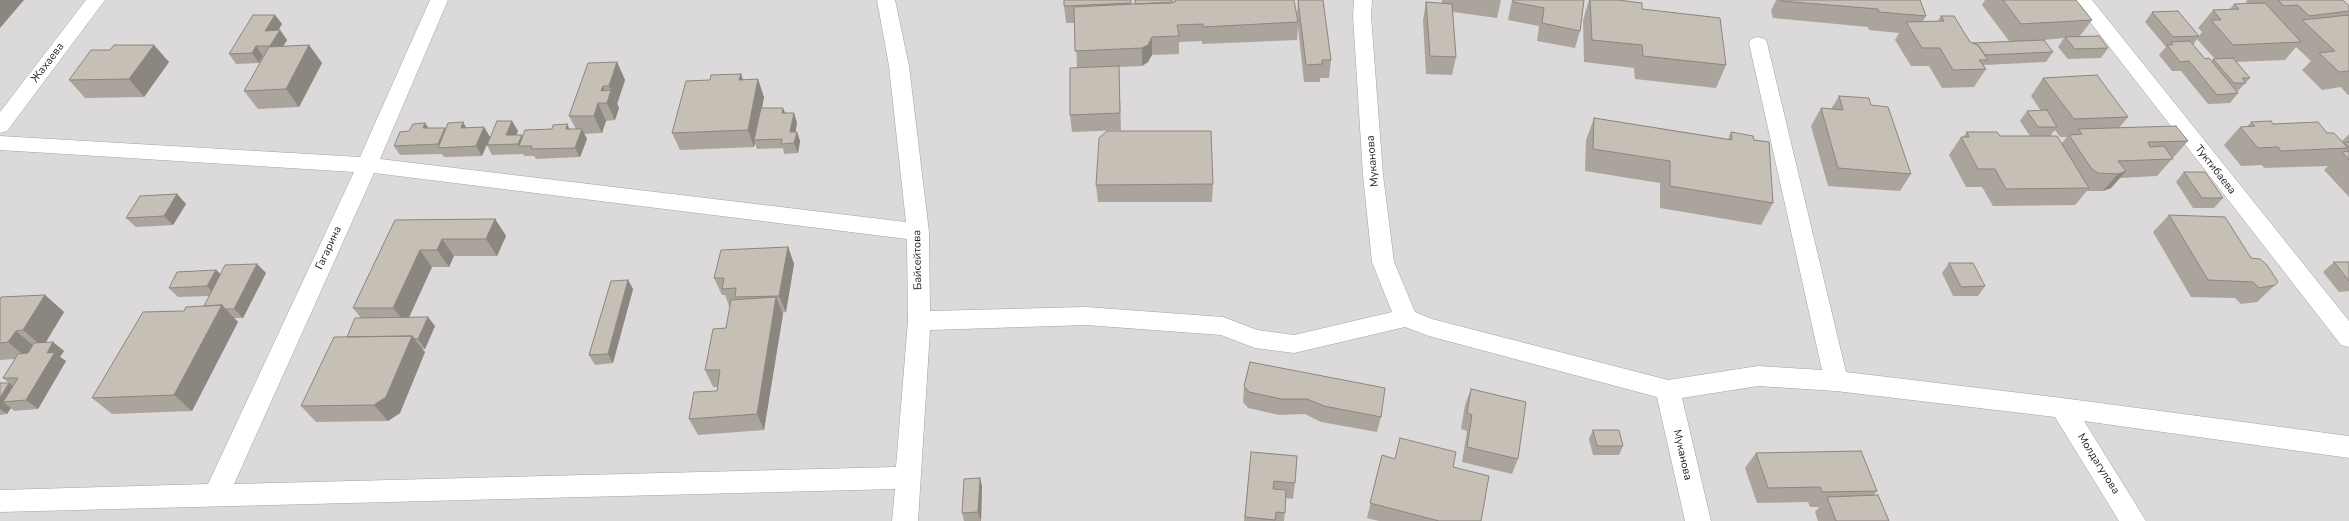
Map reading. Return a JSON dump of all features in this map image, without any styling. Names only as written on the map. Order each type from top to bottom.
[{"type":"street","name":"Жахаева","points":[[0,126],[96,0]]},
{"type":"street","name":"Гагарина","points":[[216,494],[367,165],[439,0]]},
{"type":"street","name":"Байсейтова","points":[[886,0],[899,66],[918,232],[919,321],[905,521]]},
{"type":"street","name":"Муканова","points":[[1363,0],[1362,16],[1373,175],[1383,262],[1406,318]]},
{"type":"street","name":"Туктибаева","points":[[2082,0],[2349,338]]},
{"type":"street","points":[[1758,43],[1836,381]]},
{"type":"street","points":[[0,144],[367,165],[918,232]]},
{"type":"street","points":[[919,321],[1086,316],[1223,326],[1255,339],[1294,344],[1406,318],[1429,327],[1668,390],[1758,376],[1836,381],[2062,408],[2349,448]]},
{"type":"street","name":"Муканова","points":[[1668,390],[1678,440],[1698,521]]},
{"type":"street","name":"Молдагулова","points":[[2062,408],[2133,521]]},
{"type":"street","points":[[0,500],[908,478]]},
{"type":"shaded area","points":[[0,0],[2349,0],[2349,521],[0,521]]},
{"type":"building","points":[[1064,0],[1131,0],[1131,3],[1064,6]]},
{"type":"building","points":[[1135,0],[1172,0],[1172,3],[1135,4]]},
{"type":"building","points":[[1175,0],[1294,0],[1298,22],[1203,27],[1203,24],[1177,25],[1179,36],[1152,37],[1148,45],[1142,48],[1075,51],[1074,7],[1175,2]]},
{"type":"building","points":[[1298,0],[1323,0],[1331,60],[1322,60],[1322,64],[1306,65]]},
{"type":"building","points":[[1513,0],[1584,0],[1580,31],[1542,23],[1544,8],[1513,2]]},
{"type":"building","points":[[1590,0],[1618,0],[1642,3],[1642,9],[1720,18],[1726,65],[1643,56],[1642,45],[1592,40]]},
{"type":"building","points":[[1781,0],[1920,0],[1926,16],[1879,12],[1878,9]]},
{"type":"building","points":[[2003,0],[2076,0],[2092,20],[2021,24]]},
{"type":"building","points":[[2278,0],[2343,0],[2349,6],[2349,11],[2309,16],[2298,5],[2284,6]]},
{"type":"building","points":[[1426,2],[1452,4],[1456,57],[1430,56]]},
{"type":"building","points":[[2265,3],[2301,42],[2233,45],[2211,20],[2221,20],[2213,10],[2239,9],[2234,4]]},
{"type":"building","points":[[2178,11],[2199,36],[2173,37],[2152,12]]},
{"type":"building","points":[[253,15],[275,15],[265,31],[280,30],[270,46],[256,46],[252,53],[229,54]]},
{"type":"building","points":[[2349,15],[2349,71],[2339,72],[2319,53],[2335,51],[2302,20]]},
{"type":"building","points":[[1941,16],[1954,16],[1970,42],[1978,45],[1988,60],[1979,60],[1986,69],[1953,70],[1940,48],[1922,48],[1906,22],[1944,21]]},
{"type":"building","points":[[2099,36],[2108,48],[2075,49],[2065,37]]},
{"type":"building","points":[[2044,40],[2053,52],[1985,55],[1978,45],[1973,43]]},
{"type":"building","points":[[2190,41],[2205,59],[2209,58],[2238,93],[2217,95],[2189,61],[2180,62],[2167,45],[2173,45],[2171,42]]},
{"type":"building","points":[[114,45],[154,45],[129,79],[69,80],[91,50],[110,50]]},
{"type":"building","points":[[309,45],[286,89],[244,91],[269,47]]},
{"type":"building","points":[[2233,58],[2250,78],[2242,78],[2246,83],[2234,83],[2213,59]]},
{"type":"building","points":[[617,62],[609,86],[603,86],[601,91],[611,90],[607,103],[598,103],[594,116],[569,116],[588,63]]},
{"type":"building","points":[[1119,66],[1120,113],[1070,115],[1070,68]]},
{"type":"building","points":[[741,74],[739,80],[758,79],[748,130],[672,133],[686,81],[710,80],[711,75]]},
{"type":"building","points":[[2097,75],[2128,117],[2074,119],[2043,78]]},
{"type":"building","points":[[1839,96],[1869,98],[1871,105],[1888,107],[1911,174],[1838,168],[1821,108],[1843,110]]},
{"type":"building","points":[[761,108],[783,108],[782,113],[794,113],[790,132],[797,132],[794,143],[781,144],[782,139],[754,140]]},
{"type":"building","points":[[2047,110],[2057,127],[2038,127],[2027,111]]},
{"type":"building","points":[[1594,118],[1732,140],[1731,132],[1753,136],[1754,140],[1769,142],[1773,203],[1670,186],[1670,161],[1593,149]]},
{"type":"building","points":[[497,121],[512,121],[506,135],[522,135],[518,144],[487,145]]},
{"type":"building","points":[[2271,121],[2273,124],[2318,122],[2327,133],[2334,133],[2348,148],[2281,151],[2278,147],[2258,148],[2240,127],[2255,126],[2251,122]]},
{"type":"building","points":[[463,122],[461,128],[484,127],[476,146],[438,148],[448,123]]},
{"type":"building","points":[[425,123],[423,128],[445,128],[438,144],[394,146],[400,132],[409,131],[413,124]]},
{"type":"building","points":[[567,124],[566,129],[582,129],[575,148],[531,149],[532,146],[519,146],[525,130],[552,129],[553,125]]},
{"type":"building","points":[[2176,126],[2188,141],[2148,142],[2150,147],[2164,146],[2173,159],[2118,161],[2126,171],[2118,174],[2098,173],[2091,168],[2069,135],[2082,134],[2078,129]]},
{"type":"building","points":[[1107,131],[1211,131],[1213,184],[1096,185],[1099,138]]},
{"type":"building","points":[[1967,132],[1997,132],[2000,136],[2057,136],[2089,188],[2006,189],[1995,169],[1978,169],[1961,137],[1969,137]]},
{"type":"building","points":[[2349,142],[2349,148],[2345,143]]},
{"type":"building","points":[[2349,151],[2349,160],[2342,152]]},
{"type":"building","points":[[2184,172],[2205,172],[2223,198],[2202,198]]},
{"type":"building","points":[[177,194],[164,216],[126,218],[140,196]]},
{"type":"building","points":[[2169,215],[2225,217],[2251,258],[2260,259],[2267,265],[2278,282],[2275,285],[2259,288],[2253,282],[2208,280]]},
{"type":"building","points":[[495,219],[486,239],[442,239],[437,250],[420,250],[393,308],[353,308],[395,220]]},
{"type":"building","points":[[788,247],[779,296],[735,297],[736,288],[722,289],[724,278],[714,278],[721,250]]},
{"type":"building","points":[[2334,262],[2349,262],[2349,281]]},
{"type":"building","points":[[1949,263],[1973,263],[1985,286],[1961,287]]},
{"type":"building","points":[[257,264],[234,309],[225,309],[222,305],[204,306],[225,265]]},
{"type":"building","points":[[216,270],[207,286],[169,288],[177,272]]},
{"type":"building","points":[[628,280],[608,354],[589,355],[611,281]]},
{"type":"building","points":[[45,295],[23,330],[16,331],[8,342],[0,343],[1,297]]},
{"type":"building","points":[[776,297],[757,414],[689,419],[694,392],[717,391],[720,370],[705,370],[713,329],[726,328],[731,300]]},
{"type":"building","points":[[222,305],[174,395],[92,398],[143,312],[184,311],[186,307]]},
{"type":"building","points":[[428,317],[418,339],[415,339],[412,336],[347,337],[355,318]]},
{"type":"building","points":[[412,336],[386,397],[374,405],[301,406],[334,337]]},
{"type":"building","points":[[53,342],[47,353],[55,352],[26,400],[3,402],[18,378],[3,378],[18,354],[28,353],[34,343]]},
{"type":"building","points":[[1250,362],[1385,388],[1381,417],[1324,406],[1307,399],[1281,399],[1249,392],[1244,386]]},
{"type":"building","points":[[0,383],[9,383],[0,398]]},
{"type":"building","points":[[1471,389],[1526,402],[1518,459],[1467,447],[1472,415],[1467,413]]},
{"type":"building","points":[[1593,430],[1619,430],[1623,446],[1597,446]]},
{"type":"building","points":[[1400,438],[1456,452],[1453,467],[1489,476],[1481,521],[1439,521],[1370,503],[1382,455],[1395,459]]},
{"type":"building","points":[[1861,451],[1877,491],[1822,492],[1820,487],[1768,488],[1756,453]]},
{"type":"building","points":[[1251,452],[1297,456],[1295,483],[1274,481],[1273,489],[1286,490],[1285,513],[1276,512],[1275,520],[1245,517]]},
{"type":"building","points":[[980,478],[978,512],[962,513],[964,479]]},
{"type":"building","points":[[1878,495],[1889,521],[1836,521],[1827,497]]}]
